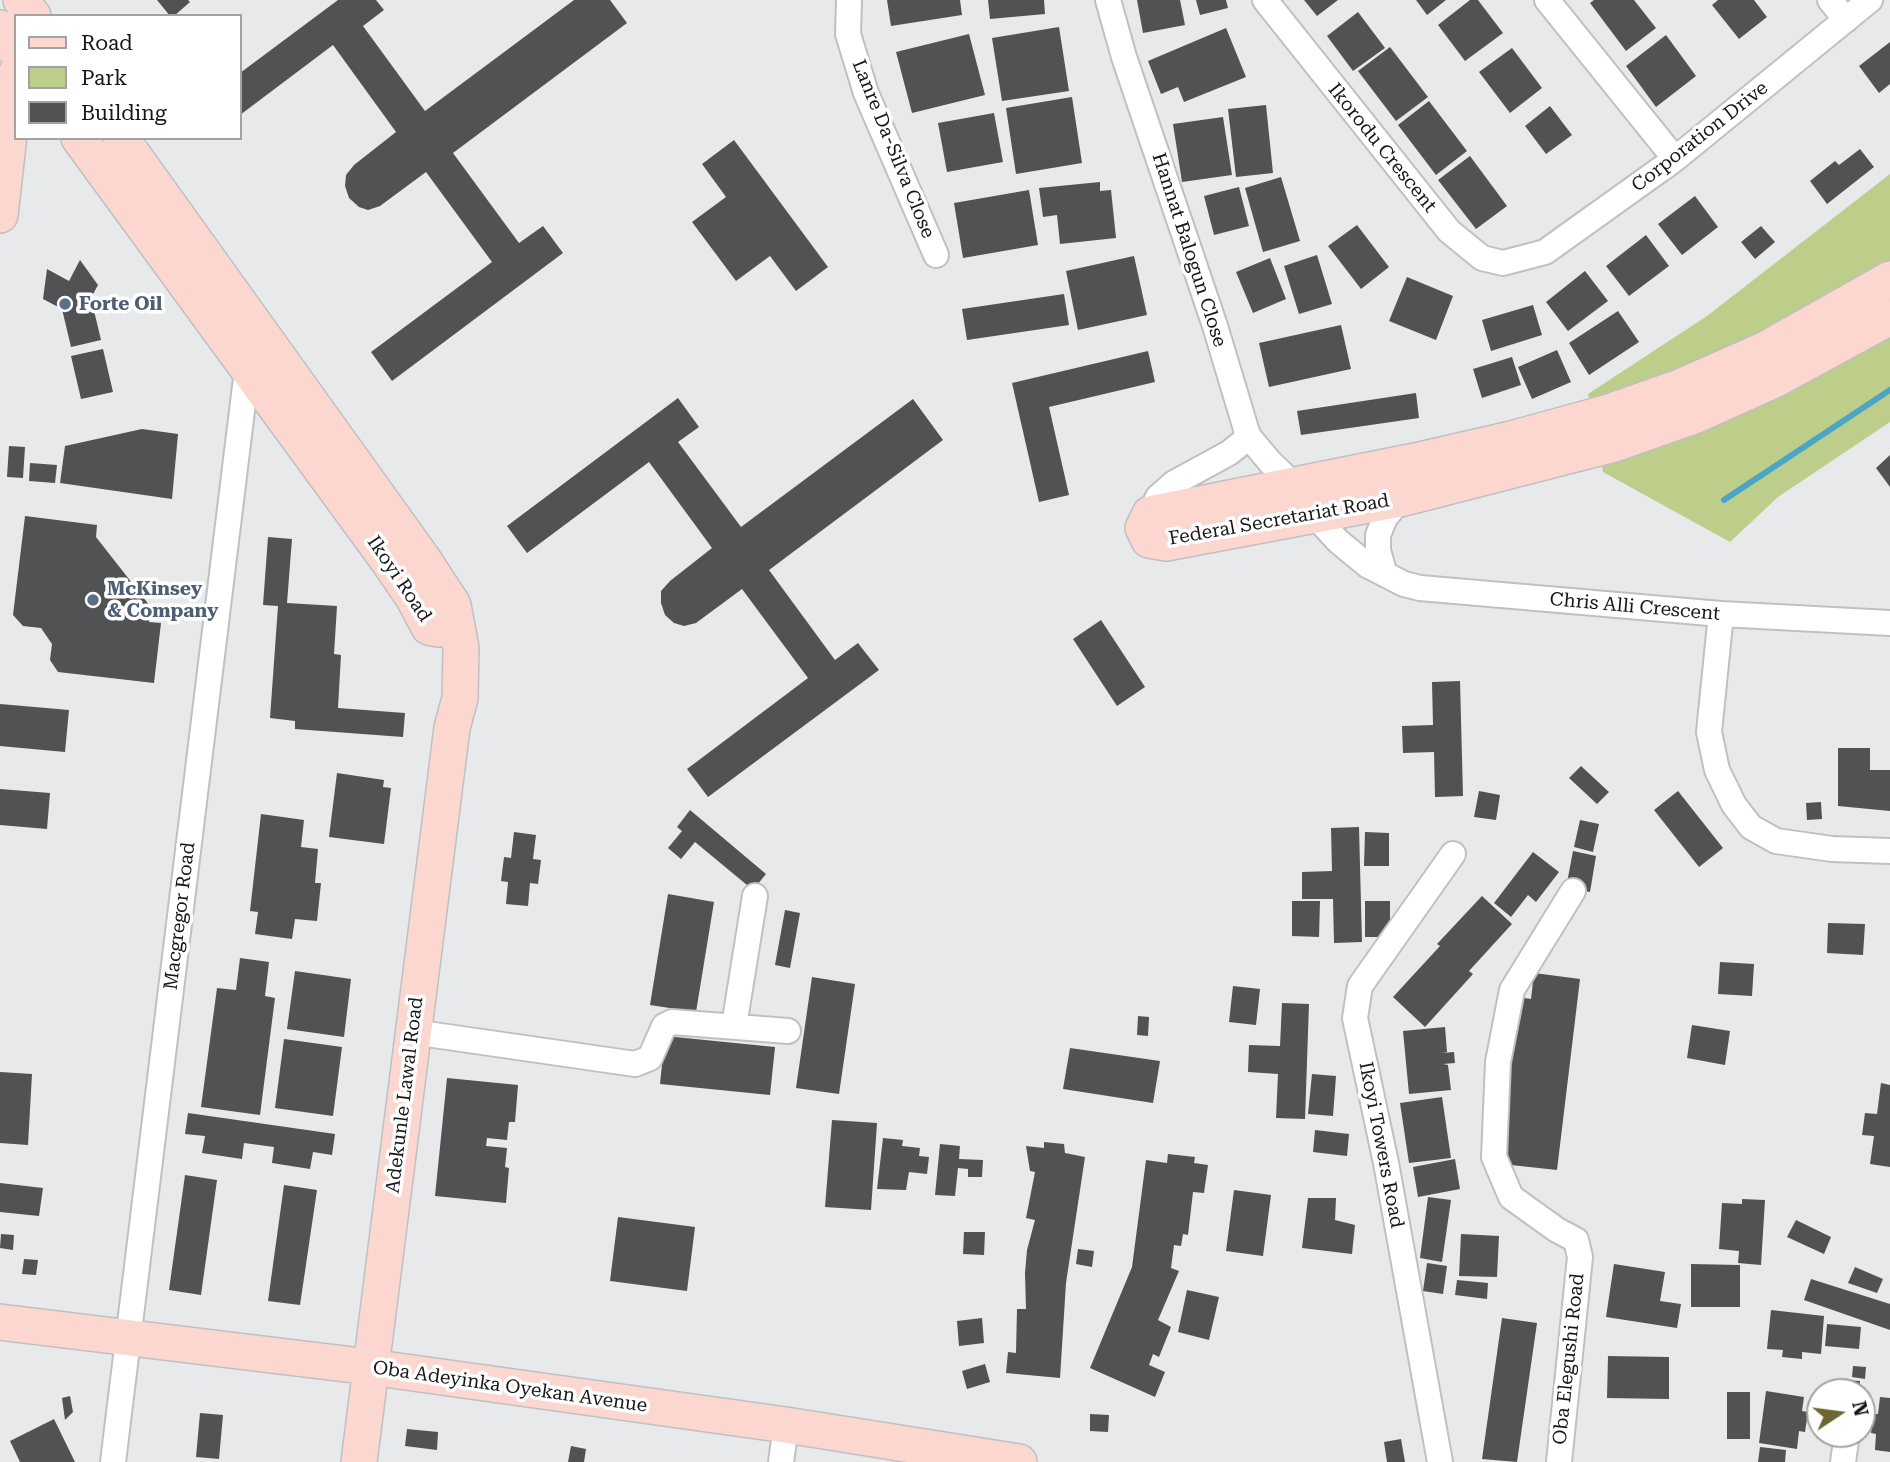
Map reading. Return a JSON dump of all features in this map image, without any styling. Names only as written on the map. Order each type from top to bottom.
[{"type":"main road","points":[[0,28],[14,48]]},
{"type":"main road","points":[[0,215],[14,111]]},
{"type":"main road","name":"Ikoyi Road","points":[[80,140],[413,597],[441,616]]},
{"type":"main road","name":"Ikoyi Road","points":[[122,140],[423,559],[441,616]]},
{"type":"main road","name":"Federal Secretariat Road","points":[[1890,279],[1766,349],[1680,387],[1606,412],[1511,439],[1150,514],[1143,528],[1149,540],[1166,543],[1400,499],[1615,444],[1694,415],[1774,380],[1890,317]]},
{"type":"main road","name":"Adekunle Lawal Road","points":[[359,1462],[452,728],[460,698],[461,649],[441,616]]},
{"type":"main road","name":"Oba Adeyinka Oyekan Avenue","points":[[0,1322],[370,1367],[786,1425],[1019,1462]]},
{"type":"street","name":"Lanre Da-Silva Close","points":[[849,0],[848,34],[866,93],[936,255]]},
{"type":"street","name":"Hannat Balogun Close","points":[[1108,0],[1124,57],[1215,326],[1249,437],[1269,462],[1295,486]]},
{"type":"street","name":"Ikorodu Crescent","points":[[1265,0],[1449,231],[1482,258],[1503,263],[1520,260]]},
{"type":"street","points":[[1547,0],[1675,159]]},
{"type":"street","points":[[1830,0],[1846,20]]},
{"type":"street","name":"Corporation Drive","points":[[1520,260],[1545,252],[1675,159],[1870,0]]},
{"type":"street","name":"Macgregor Road","points":[[113,1462],[247,370]]},
{"type":"street","points":[[1150,514],[1158,497],[1174,482],[1229,453],[1249,437]]},
{"type":"street","points":[[1384,572],[1378,550],[1378,535],[1385,518],[1400,499]]},
{"type":"street","name":"Chris Alli Crescent","points":[[1315,516],[1356,557],[1405,584],[1420,588],[1721,614],[1890,623]]},
{"type":"street","points":[[1721,614],[1709,732],[1717,770],[1734,805],[1751,827],[1776,841],[1832,849],[1890,851]]},
{"type":"street","name":"Ikoyi Towers Road","points":[[1440,1462],[1386,1164],[1355,1018],[1360,986],[1452,854]]},
{"type":"street","name":"Oba Elegushi Road","points":[[1559,1462],[1580,1257],[1576,1240],[1557,1230],[1511,1197],[1494,1157],[1498,1062],[1512,990],[1573,891]]},
{"type":"street","points":[[734,1026],[755,896]]},
{"type":"street","points":[[413,1032],[635,1064],[650,1058],[664,1026],[672,1022],[788,1031]]},
{"type":"street","points":[[781,1462],[786,1425]]},
{"type":"green space","points":[[1890,174],[1890,422],[1778,497],[1730,542],[1603,472],[1588,394],[1707,316]]},
{"type":"building","points":[[157,0],[190,2],[176,14],[168,14]]},
{"type":"building","points":[[338,0],[376,0],[384,10],[363,26],[425,111],[574,0],[610,0],[627,23],[453,153],[519,243],[543,226],[563,253],[392,381],[371,352],[492,262],[426,172],[380,206],[368,210],[359,207],[349,198],[345,186],[346,175],[354,165],[396,132],[333,45],[242,113],[242,72]]},
{"type":"building","points":[[887,0],[960,0],[962,15],[891,26]]},
{"type":"building","points":[[988,0],[1044,0],[1045,14],[990,19]]},
{"type":"building","points":[[1137,0],[1180,0],[1185,25],[1143,33]]},
{"type":"building","points":[[1196,0],[1226,0],[1228,8],[1200,15]]},
{"type":"building","points":[[1304,0],[1338,0],[1317,16]]},
{"type":"building","points":[[1416,0],[1446,0],[1427,15]]},
{"type":"building","points":[[1470,0],[1478,0],[1503,33],[1465,61],[1438,25]]},
{"type":"building","points":[[1594,0],[1634,0],[1656,28],[1626,51],[1590,3]]},
{"type":"building","points":[[1718,0],[1754,0],[1767,17],[1739,39],[1712,5]]},
{"type":"building","points":[[1358,12],[1385,48],[1353,71],[1327,36]]},
{"type":"building","points":[[1059,27],[1069,91],[1002,101],[992,38]]},
{"type":"building","points":[[1226,28],[1246,77],[1184,102],[1178,87],[1161,94],[1148,61]]},
{"type":"building","points":[[969,34],[985,95],[912,113],[896,52]]},
{"type":"building","points":[[1666,35],[1696,76],[1656,107],[1626,66]]},
{"type":"building","points":[[1890,42],[1890,84],[1879,93],[1859,66]]},
{"type":"building","points":[[1390,47],[1428,97],[1396,121],[1358,71]]},
{"type":"building","points":[[1512,48],[1542,88],[1510,113],[1479,72]]},
{"type":"building","points":[[1072,97],[1082,163],[1016,174],[1006,108]]},
{"type":"building","points":[[1429,101],[1467,151],[1436,175],[1398,125]]},
{"type":"building","points":[[1266,105],[1273,173],[1236,177],[1228,109]]},
{"type":"building","points":[[1550,106],[1572,135],[1546,154],[1525,126]]},
{"type":"building","points":[[994,113],[1003,162],[947,172],[938,123]]},
{"type":"building","points":[[1223,117],[1232,175],[1182,182],[1173,124]]},
{"type":"building","points":[[734,140],[828,267],[796,291],[770,256],[736,281],[692,222],[726,197],[702,164]]},
{"type":"building","points":[[1860,149],[1874,167],[1827,204],[1810,181],[1835,161],[1839,165]]},
{"type":"building","points":[[1470,156],[1507,206],[1476,229],[1438,180]]},
{"type":"building","points":[[1281,177],[1300,241],[1263,252],[1245,188]]},
{"type":"building","points":[[1100,182],[1100,191],[1111,190],[1116,238],[1060,244],[1057,215],[1043,217],[1039,188]]},
{"type":"building","points":[[1239,187],[1249,226],[1214,235],[1204,196]]},
{"type":"building","points":[[1029,190],[1038,245],[963,258],[954,203]]},
{"type":"building","points":[[1695,196],[1718,227],[1682,255],[1658,224]]},
{"type":"building","points":[[1357,225],[1389,267],[1361,289],[1328,246]]},
{"type":"building","points":[[1761,226],[1775,242],[1755,259],[1741,242]]},
{"type":"building","points":[[1646,235],[1669,266],[1629,296],[1606,266]]},
{"type":"building","points":[[1317,255],[1332,304],[1299,314],[1284,266]]},
{"type":"building","points":[[1134,256],[1147,315],[1078,330],[1066,271]]},
{"type":"building","points":[[1270,258],[1286,299],[1253,313],[1236,272]]},
{"type":"building","points":[[80,260],[98,285],[91,298],[101,340],[71,347],[62,309],[43,299],[47,269],[69,281]]},
{"type":"building","points":[[1585,271],[1608,301],[1568,331],[1546,302]]},
{"type":"building","points":[[1407,277],[1453,296],[1436,340],[1389,321]]},
{"type":"building","points":[[1064,294],[1069,325],[967,340],[962,309]]},
{"type":"building","points":[[1533,305],[1542,335],[1491,351],[1482,320]]},
{"type":"building","points":[[1618,311],[1639,342],[1589,375],[1569,343]]},
{"type":"building","points":[[1341,325],[1351,369],[1269,387],[1259,343]]},
{"type":"building","points":[[103,349],[113,392],[81,399],[71,356]]},
{"type":"building","points":[[1557,350],[1571,382],[1532,399],[1518,367]]},
{"type":"building","points":[[1148,351],[1155,382],[1049,407],[1069,495],[1039,502],[1012,383]]},
{"type":"building","points":[[1512,357],[1521,385],[1482,398],[1473,369]]},
{"type":"building","points":[[1416,393],[1419,418],[1301,435],[1297,411]]},
{"type":"building","points":[[678,398],[699,427],[678,442],[741,527],[913,399],[943,440],[769,570],[835,660],[858,643],[879,670],[708,797],[687,769],[808,678],[742,589],[696,623],[684,626],[674,623],[665,615],[661,591],[712,548],[649,462],[527,553],[507,526]]},
{"type":"building","points":[[142,429],[178,434],[172,499],[60,483],[65,446]]},
{"type":"building","points":[[9,446],[25,447],[23,478],[7,477]]},
{"type":"building","points":[[1890,455],[1890,487],[1876,468]]},
{"type":"building","points":[[30,463],[57,465],[55,483],[29,481]]},
{"type":"building","points":[[25,516],[97,525],[96,537],[150,606],[149,622],[161,623],[154,683],[58,672],[50,660],[52,644],[41,628],[23,626],[13,615]]},
{"type":"building","points":[[268,537],[292,539],[287,603],[337,606],[334,654],[341,655],[338,708],[405,713],[403,737],[295,729],[295,721],[270,718],[278,606],[263,605]]},
{"type":"building","points":[[1101,620],[1145,687],[1117,706],[1073,639]]},
{"type":"building","points":[[1460,681],[1463,796],[1435,797],[1434,752],[1403,753],[1402,726],[1433,725],[1432,682]]},
{"type":"building","points":[[0,704],[69,710],[65,752],[0,746]]},
{"type":"building","points":[[1838,748],[1870,748],[1870,770],[1890,770],[1890,811],[1838,806]]},
{"type":"building","points":[[1581,766],[1609,792],[1597,804],[1569,778]]},
{"type":"building","points":[[337,773],[384,780],[383,787],[391,788],[384,844],[329,837]]},
{"type":"building","points":[[0,789],[50,793],[47,829],[0,825]]},
{"type":"building","points":[[1479,791],[1500,795],[1496,820],[1474,817]]},
{"type":"building","points":[[1678,791],[1723,848],[1699,867],[1654,810]]},
{"type":"building","points":[[1821,802],[1822,819],[1807,820],[1806,803]]},
{"type":"building","points":[[690,810],[766,874],[753,890],[695,842],[681,859],[668,848],[682,831],[677,827]]},
{"type":"building","points":[[261,814],[304,820],[301,847],[318,849],[315,883],[321,883],[317,921],[295,919],[292,939],[255,934],[258,912],[250,911]]},
{"type":"building","points":[[1580,820],[1599,824],[1593,852],[1574,847]]},
{"type":"building","points":[[1359,827],[1362,942],[1334,943],[1333,899],[1302,899],[1302,872],[1332,871],[1331,828]]},
{"type":"building","points":[[514,832],[536,835],[533,859],[541,860],[538,884],[530,883],[528,906],[506,904],[508,882],[501,881],[504,857],[511,858]]},
{"type":"building","points":[[1365,832],[1389,833],[1389,866],[1364,866]]},
{"type":"building","points":[[1573,851],[1596,856],[1590,892],[1566,888]]},
{"type":"building","points":[[1533,852],[1559,872],[1536,902],[1528,895],[1511,917],[1494,903]]},
{"type":"building","points":[[668,894],[714,902],[696,1012],[650,1005]]},
{"type":"building","points":[[1482,896],[1512,924],[1469,971],[1473,974],[1425,1027],[1393,997]]},
{"type":"building","points":[[1292,901],[1320,901],[1319,937],[1292,936]]},
{"type":"building","points":[[1365,901],[1390,901],[1390,937],[1365,937]]},
{"type":"building","points":[[785,910],[800,913],[790,968],[775,965]]},
{"type":"building","points":[[1828,923],[1865,924],[1863,955],[1827,953]]},
{"type":"building","points":[[240,958],[269,962],[265,996],[275,998],[260,1115],[201,1107],[217,988],[236,990]]},
{"type":"building","points":[[1720,962],[1754,964],[1752,996],[1718,994]]},
{"type":"building","points":[[295,971],[351,979],[344,1037],[287,1029]]},
{"type":"building","points":[[1534,973],[1580,979],[1557,1170],[1511,1165],[1511,1161],[1499,1160],[1517,997],[1531,999]]},
{"type":"building","points":[[812,977],[855,984],[839,1094],[796,1088]]},
{"type":"building","points":[[1233,986],[1260,989],[1256,1025],[1229,1022]]},
{"type":"building","points":[[1282,1003],[1309,1004],[1305,1119],[1276,1118],[1278,1074],[1248,1072],[1249,1045],[1280,1046]]},
{"type":"building","points":[[1138,1016],[1149,1017],[1148,1036],[1137,1035]]},
{"type":"building","points":[[1692,1025],[1730,1031],[1725,1065],[1687,1058]]},
{"type":"building","points":[[1445,1027],[1447,1052],[1442,1053],[1454,1052],[1455,1063],[1443,1064],[1448,1065],[1451,1090],[1409,1094],[1403,1031]]},
{"type":"building","points":[[665,1036],[775,1047],[770,1095],[660,1084]]},
{"type":"building","points":[[284,1039],[342,1047],[333,1116],[275,1108]]},
{"type":"building","points":[[1070,1048],[1160,1061],[1153,1103],[1063,1089]]},
{"type":"building","points":[[0,1072],[32,1074],[28,1145],[0,1143]]},
{"type":"building","points":[[1312,1074],[1336,1076],[1333,1116],[1308,1114]]},
{"type":"building","points":[[447,1078],[518,1085],[515,1122],[509,1122],[507,1140],[487,1138],[486,1146],[507,1148],[505,1167],[509,1168],[506,1203],[435,1196]]},
{"type":"building","points":[[1881,1083],[1890,1085],[1890,1167],[1870,1164],[1874,1136],[1862,1135],[1865,1113],[1877,1114]]},
{"type":"building","points":[[1442,1097],[1451,1158],[1409,1163],[1400,1103]]},
{"type":"building","points":[[188,1113],[335,1134],[332,1155],[313,1152],[310,1169],[272,1163],[274,1147],[244,1143],[242,1159],[202,1153],[205,1136],[185,1134]]},
{"type":"building","points":[[832,1120],[877,1123],[871,1210],[825,1207]]},
{"type":"building","points":[[1315,1130],[1349,1134],[1347,1156],[1313,1152]]},
{"type":"building","points":[[883,1138],[903,1140],[902,1146],[920,1148],[919,1156],[929,1157],[927,1174],[909,1172],[906,1190],[877,1189]]},
{"type":"building","points":[[1044,1142],[1064,1144],[1065,1153],[1085,1157],[1066,1283],[1060,1378],[1006,1373],[1008,1352],[1016,1353],[1017,1309],[1026,1309],[1027,1250],[1035,1220],[1026,1218],[1035,1172],[1030,1171],[1026,1146],[1044,1148]]},
{"type":"building","points":[[940,1144],[960,1146],[959,1159],[983,1160],[982,1177],[968,1177],[968,1169],[958,1168],[955,1196],[935,1195]]},
{"type":"building","points":[[1168,1154],[1195,1157],[1194,1163],[1208,1165],[1204,1193],[1193,1192],[1188,1235],[1183,1234],[1181,1246],[1174,1245],[1171,1268],[1179,1271],[1158,1320],[1171,1327],[1159,1357],[1153,1354],[1149,1365],[1165,1372],[1155,1397],[1090,1368],[1132,1267],[1146,1160],[1167,1163]]},
{"type":"building","points":[[1455,1159],[1460,1189],[1418,1197],[1413,1167]]},
{"type":"building","points":[[185,1175],[217,1180],[201,1295],[169,1290]]},
{"type":"building","points":[[0,1183],[43,1188],[39,1216],[0,1212]]},
{"type":"building","points":[[284,1185],[317,1190],[300,1305],[268,1301]]},
{"type":"building","points":[[1234,1190],[1271,1195],[1263,1256],[1226,1251]]},
{"type":"building","points":[[1428,1197],[1451,1200],[1442,1262],[1420,1258]]},
{"type":"building","points":[[1308,1198],[1336,1198],[1335,1220],[1355,1225],[1352,1254],[1302,1248]]},
{"type":"building","points":[[1742,1199],[1765,1200],[1761,1265],[1738,1263],[1739,1251],[1719,1249],[1722,1203],[1742,1204]]},
{"type":"building","points":[[618,1217],[695,1227],[687,1291],[610,1281]]},
{"type":"building","points":[[1796,1220],[1831,1237],[1824,1254],[1787,1237]]},
{"type":"building","points":[[964,1232],[985,1232],[984,1255],[963,1254]]},
{"type":"building","points":[[1,1234],[14,1235],[13,1250],[0,1248]]},
{"type":"building","points":[[1461,1234],[1499,1236],[1497,1277],[1459,1276]]},
{"type":"building","points":[[1078,1249],[1094,1251],[1092,1267],[1076,1264]]},
{"type":"building","points":[[24,1259],[38,1260],[36,1275],[22,1274]]},
{"type":"building","points":[[1427,1263],[1447,1266],[1443,1294],[1423,1291]]},
{"type":"building","points":[[1614,1264],[1665,1272],[1660,1301],[1681,1304],[1677,1328],[1606,1317]]},
{"type":"building","points":[[1691,1264],[1740,1265],[1740,1307],[1691,1307]]},
{"type":"building","points":[[1855,1267],[1883,1279],[1877,1293],[1848,1283]]},
{"type":"building","points":[[1811,1279],[1890,1304],[1890,1330],[1804,1300]]},
{"type":"building","points":[[1457,1280],[1488,1283],[1487,1299],[1455,1295]]},
{"type":"building","points":[[1187,1290],[1219,1297],[1209,1340],[1178,1332]]},
{"type":"building","points":[[1771,1310],[1824,1316],[1821,1354],[1802,1352],[1802,1359],[1782,1357],[1783,1350],[1767,1349]]},
{"type":"building","points":[[982,1318],[984,1343],[959,1346],[957,1321]]},
{"type":"building","points":[[1502,1318],[1537,1323],[1517,1462],[1482,1459]]},
{"type":"building","points":[[1827,1324],[1861,1327],[1859,1349],[1825,1346]]},
{"type":"building","points":[[1608,1356],[1669,1357],[1669,1399],[1607,1398]]},
{"type":"building","points":[[985,1364],[990,1382],[967,1389],[962,1371]]},
{"type":"building","points":[[1853,1366],[1866,1367],[1865,1378],[1852,1377]]},
{"type":"building","points":[[1766,1391],[1804,1397],[1802,1411],[1806,1412],[1806,1425],[1805,1432],[1799,1431],[1797,1449],[1759,1443]]},
{"type":"building","points":[[1727,1392],[1750,1392],[1750,1439],[1727,1439]]},
{"type":"building","points":[[70,1396],[73,1412],[65,1420],[62,1398]]},
{"type":"building","points":[[1880,1397],[1890,1398],[1890,1452],[1875,1450]]},
{"type":"building","points":[[200,1413],[223,1415],[219,1459],[196,1457]]},
{"type":"building","points":[[1090,1414],[1109,1415],[1108,1432],[1090,1431]]},
{"type":"building","points":[[54,1419],[75,1462],[20,1462],[10,1441]]},
{"type":"building","points":[[407,1429],[438,1432],[437,1450],[405,1446]]},
{"type":"building","points":[[1401,1439],[1405,1462],[1387,1462],[1384,1442]]},
{"type":"building","points":[[571,1446],[586,1449],[584,1462],[568,1462]]},
{"type":"building","points":[[1760,1447],[1786,1450],[1785,1462],[1758,1462]]},
{"type":"waterway","points":[[1724,500],[1890,390]]},
{"type":"place","name":"Forte Oil","points":[[65,304]]},
{"type":"place","name":"McKinsey & Company","points":[[93,600]]}]
